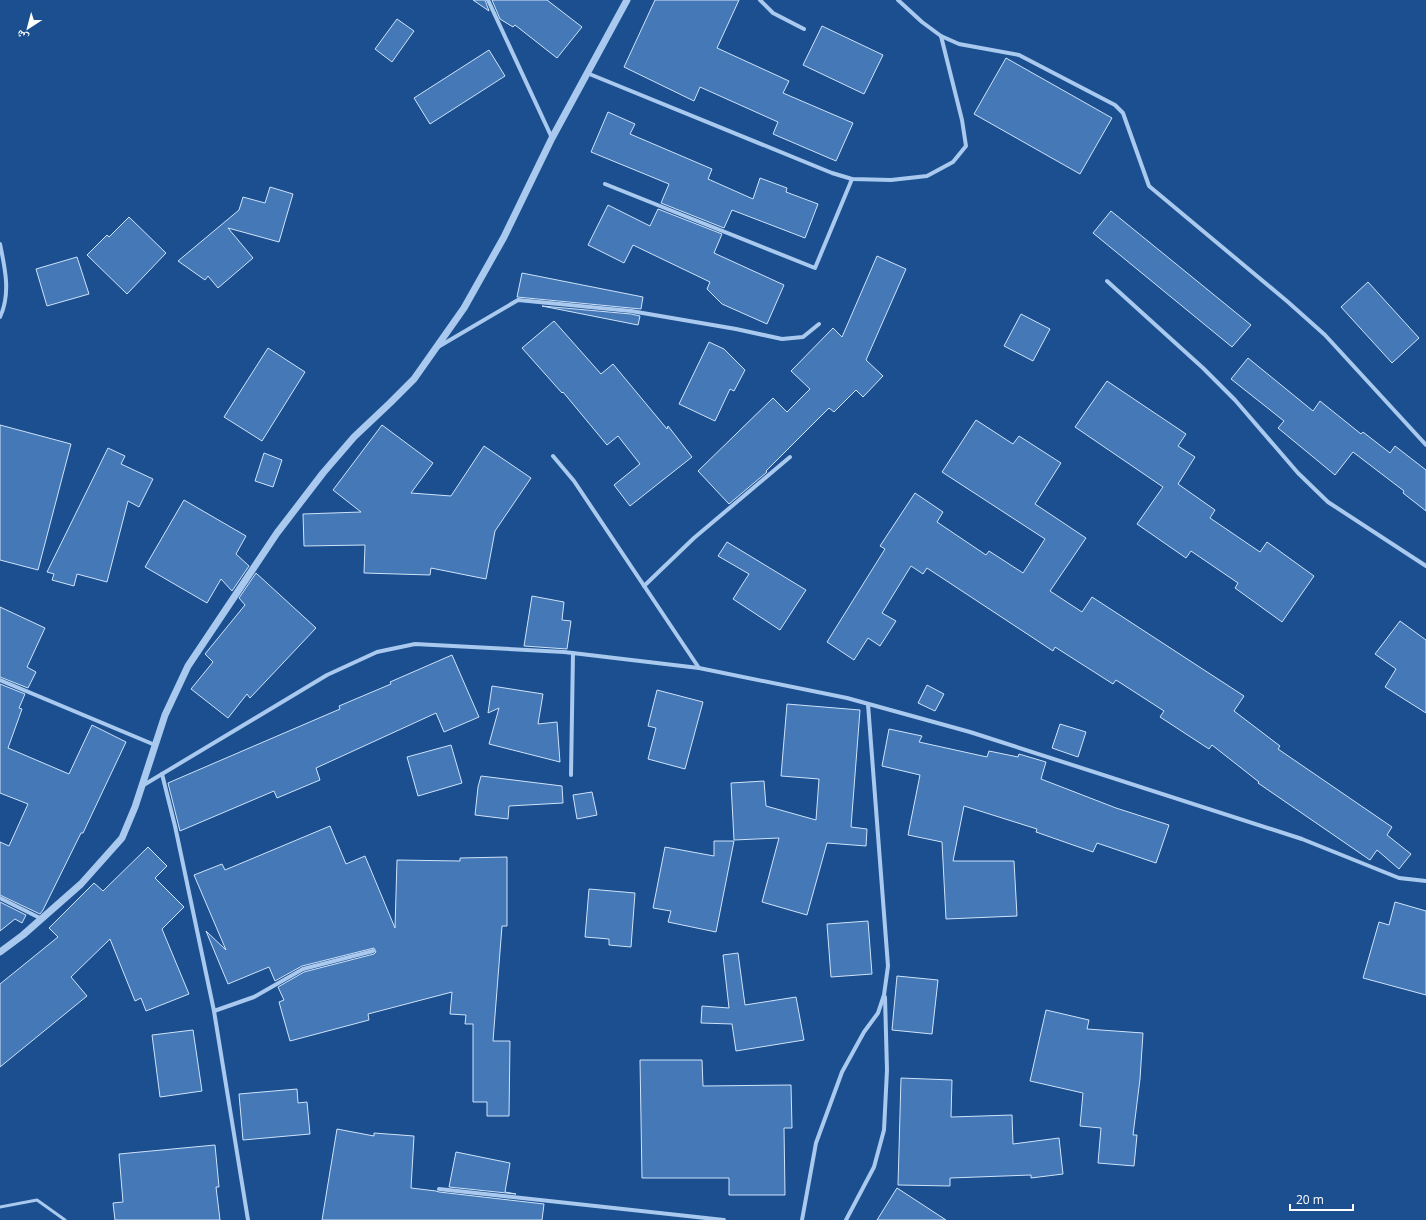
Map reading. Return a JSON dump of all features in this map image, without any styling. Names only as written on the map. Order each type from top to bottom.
[{"type":"street","points":[[488,0],[552,138]]},
{"type":"street","points":[[0,952],[23,935],[81,884],[122,838],[165,715],[188,666],[277,533],[323,473],[354,437],[390,404],[414,379],[464,308],[504,237],[552,138],[627,0]]},
{"type":"street","points":[[760,0],[773,13],[804,29]]},
{"type":"street","points":[[898,0],[922,22],[941,36],[959,44],[1019,55],[1115,104],[1123,113],[1149,186],[1288,302],[1325,335],[1426,445]]},
{"type":"street","points":[[588,73],[832,173],[852,179],[891,180],[927,176],[953,162],[966,146],[962,120],[941,36]]},
{"type":"street","points":[[605,184],[815,268],[852,179]]},
{"type":"street","points":[[0,244],[6,272],[5,306],[0,317]]},
{"type":"street","points":[[1107,281],[1203,368],[1224,389],[1298,473],[1328,502],[1426,566]]},
{"type":"street","points":[[436,348],[518,300],[631,311],[736,329],[782,339],[803,337],[819,324]]},
{"type":"street","points":[[553,456],[574,481],[699,668]]},
{"type":"street","points":[[644,586],[694,538],[790,457]]},
{"type":"street","points":[[141,787],[326,675],[377,652],[415,644],[573,653],[699,668],[847,698],[970,732],[1294,837],[1399,878],[1426,881]]},
{"type":"street","points":[[571,775],[573,653]]},
{"type":"street","points":[[0,680],[155,745]]},
{"type":"street","points":[[846,1220],[874,1167],[884,1130],[887,1070],[884,995],[888,966],[868,704]]},
{"type":"street","points":[[162,774],[176,826],[214,1011],[248,1220]]},
{"type":"street","points":[[0,898],[42,919]]},
{"type":"street","points":[[214,1011],[254,997],[303,969],[373,951]]},
{"type":"street","points":[[802,1220],[816,1144],[842,1072],[864,1032],[878,1013],[884,995]]},
{"type":"street","points":[[439,1190],[724,1220]]},
{"type":"lane","points":[[0,1207],[37,1200],[65,1220]]},
{"type":"building","points":[[473,0],[485,0],[489,11]]},
{"type":"building","points":[[492,0],[547,0],[582,27],[557,58],[515,25],[513,27],[500,19]]},
{"type":"building","points":[[655,0],[739,0],[717,48],[789,81],[783,93],[853,123],[836,161],[773,134],[778,122],[700,87],[694,101],[624,67]]},
{"type":"building","points":[[397,19],[414,31],[392,62],[375,49]]},
{"type":"building","points":[[822,26],[883,55],[864,94],[803,65]]},
{"type":"building","points":[[489,50],[505,76],[430,124],[414,98]]},
{"type":"building","points":[[1006,58],[1112,118],[1080,174],[974,114]]},
{"type":"building","points":[[608,112],[635,124],[630,134],[712,169],[708,179],[753,199],[760,178],[787,188],[786,192],[818,204],[805,238],[732,210],[724,228],[661,203],[669,184],[591,152]]},
{"type":"building","points":[[270,187],[293,194],[279,242],[228,228],[253,258],[218,288],[208,276],[205,280],[178,261],[239,210],[243,197],[265,203]]},
{"type":"building","points":[[608,205],[650,226],[658,209],[722,234],[714,253],[784,285],[767,324],[722,304],[707,289],[710,282],[633,245],[624,263],[588,245]]},
{"type":"building","points":[[1111,211],[1251,325],[1232,347],[1093,233]]},
{"type":"building","points":[[129,217],[166,253],[127,294],[87,255],[107,235],[109,237]]},
{"type":"building","points":[[877,256],[906,269],[866,360],[883,376],[863,397],[856,390],[834,412],[829,408],[766,471],[767,472],[729,504],[698,471],[773,398],[787,412],[810,389],[791,371],[833,328],[842,337]]},
{"type":"building","points":[[77,257],[89,294],[47,306],[36,269]]},
{"type":"building","points":[[522,273],[643,297],[641,309],[517,297]]},
{"type":"building","points":[[1368,282],[1419,338],[1392,363],[1341,307]]},
{"type":"building","points":[[542,306],[631,314],[640,316],[638,325]]},
{"type":"building","points":[[1021,314],[1050,329],[1033,361],[1004,346]]},
{"type":"building","points":[[554,321],[601,374],[613,364],[667,429],[668,426],[692,457],[630,506],[614,485],[640,464],[618,436],[607,445],[563,392],[562,393],[522,348]]},
{"type":"building","points":[[709,342],[724,349],[745,370],[734,391],[730,389],[715,421],[679,404]]},
{"type":"building","points":[[268,348],[305,372],[262,441],[224,417]]},
{"type":"building","points":[[1248,358],[1313,411],[1320,401],[1361,434],[1363,432],[1390,453],[1395,446],[1426,470],[1426,511],[1403,493],[1404,491],[1353,452],[1335,475],[1278,428],[1284,421],[1231,379]]},
{"type":"building","points":[[1107,381],[1186,434],[1178,446],[1195,457],[1178,484],[1215,510],[1210,518],[1260,552],[1267,542],[1314,576],[1282,622],[1235,588],[1238,583],[1191,551],[1186,558],[1137,524],[1163,487],[1075,427]]},
{"type":"building","points":[[976,420],[1013,444],[1019,436],[1061,463],[1035,504],[1086,538],[1050,591],[1082,612],[1092,597],[1244,696],[1234,711],[1280,746],[1278,749],[1392,827],[1387,835],[1411,854],[1399,869],[1377,850],[1370,860],[1258,783],[1259,782],[1212,745],[1209,749],[1160,717],[1164,711],[1116,680],[1113,684],[1055,647],[1053,651],[927,568],[923,574],[911,566],[882,613],[896,621],[880,646],[868,638],[854,660],[827,642],[885,549],[880,546],[915,493],[943,512],[937,522],[986,555],[989,551],[1023,573],[1045,539],[942,472]]},
{"type":"building","points":[[0,425],[71,444],[38,570],[0,560]]},
{"type":"building","points":[[382,425],[433,463],[411,493],[451,496],[484,446],[531,478],[495,531],[486,579],[431,568],[430,575],[364,573],[365,545],[304,546],[303,514],[361,512],[333,490]]},
{"type":"building","points":[[108,448],[125,456],[121,464],[153,479],[139,507],[128,501],[107,582],[77,574],[74,586],[52,580],[54,574],[47,572]]},
{"type":"building","points":[[264,453],[282,460],[273,487],[255,481]]},
{"type":"building","points":[[184,500],[246,536],[236,554],[249,566],[232,591],[221,579],[207,603],[145,567]]},
{"type":"building","points":[[727,542],[806,590],[780,630],[733,599],[749,574],[718,556]]},
{"type":"building","points":[[256,573],[316,628],[250,698],[247,694],[228,718],[191,689],[213,662],[205,654],[245,605],[239,598]]},
{"type":"building","points":[[532,596],[564,602],[562,620],[571,621],[567,649],[524,646]]},
{"type":"building","points":[[0,607],[45,628],[27,667],[36,672],[28,688],[0,677]]},
{"type":"building","points":[[1400,621],[1426,640],[1426,713],[1385,687],[1396,669],[1375,654]]},
{"type":"building","points":[[452,655],[479,717],[444,732],[436,713],[316,768],[320,780],[277,798],[274,791],[180,831],[168,783],[340,709],[339,706],[391,684],[390,682]]},
{"type":"building","points":[[0,684],[25,694],[19,708],[22,709],[8,748],[69,774],[92,725],[126,742],[83,833],[81,833],[40,914],[0,895],[0,842],[9,846],[28,804],[0,793]]},
{"type":"building","points":[[927,685],[944,694],[935,711],[918,703]]},
{"type":"building","points":[[492,686],[543,694],[538,724],[557,722],[560,762],[489,744],[499,708],[488,713]]},
{"type":"building","points":[[657,690],[703,702],[685,769],[648,759],[656,728],[648,726]]},
{"type":"building","points":[[787,704],[860,710],[851,827],[867,829],[866,846],[827,843],[807,915],[762,902],[779,838],[734,840],[731,783],[764,781],[766,806],[816,820],[819,779],[781,776]]},
{"type":"building","points":[[1060,724],[1086,732],[1078,757],[1052,748]]},
{"type":"building","points":[[889,729],[922,736],[919,742],[987,757],[989,751],[1018,757],[1019,754],[1046,762],[1041,779],[1116,808],[1169,825],[1156,863],[1097,843],[1093,852],[1036,832],[1037,829],[964,806],[953,861],[1014,861],[1017,916],[946,919],[942,842],[908,835],[920,775],[882,766]]},
{"type":"building","points":[[451,745],[462,783],[418,796],[407,757]]},
{"type":"building","points":[[481,776],[562,786],[563,803],[509,806],[508,819],[475,815],[478,787]]},
{"type":"building","points":[[592,792],[597,815],[577,819],[573,795]]},
{"type":"building","points":[[330,826],[346,864],[365,856],[395,928],[397,860],[460,861],[460,858],[507,857],[507,926],[502,926],[493,1041],[510,1041],[509,1116],[487,1116],[487,1102],[473,1102],[473,1024],[465,1024],[466,1015],[450,1014],[452,992],[368,1014],[369,1020],[290,1041],[279,1002],[284,1000],[278,987],[304,972],[374,954],[376,952],[374,948],[302,966],[275,981],[269,967],[228,984],[206,931],[226,950],[194,875],[222,864],[225,870]]},
{"type":"building","points":[[714,841],[734,841],[716,932],[668,922],[671,911],[653,908],[665,847],[714,856]]},
{"type":"building","points":[[148,847],[167,866],[155,878],[184,907],[162,929],[189,994],[146,1011],[141,998],[135,1001],[110,939],[71,977],[87,996],[0,1067],[0,984],[58,937],[49,928],[94,883],[103,891]]},
{"type":"building","points":[[589,889],[635,893],[631,947],[609,945],[609,939],[585,937]]},
{"type":"building","points":[[0,902],[26,915],[22,923],[15,919],[0,931]]},
{"type":"building","points":[[1395,902],[1426,911],[1426,995],[1363,978],[1379,922],[1389,925]]},
{"type":"building","points":[[868,921],[872,974],[831,977],[827,924]]},
{"type":"building","points":[[738,953],[745,1005],[796,997],[804,1040],[736,1051],[732,1024],[701,1023],[702,1006],[729,1008],[723,955]]},
{"type":"building","points":[[897,976],[938,980],[932,1034],[892,1030]]},
{"type":"building","points":[[1046,1010],[1089,1020],[1087,1029],[1143,1033],[1140,1079],[1133,1135],[1137,1135],[1134,1166],[1098,1163],[1101,1128],[1080,1126],[1083,1093],[1030,1081]]},
{"type":"building","points":[[193,1030],[202,1091],[160,1097],[152,1035]]},
{"type":"building","points":[[640,1060],[702,1060],[703,1086],[791,1085],[792,1128],[784,1128],[785,1195],[729,1195],[729,1178],[642,1178]]},
{"type":"building","points":[[901,1078],[952,1080],[951,1117],[1012,1115],[1013,1144],[1059,1138],[1063,1174],[1031,1178],[1031,1175],[950,1178],[950,1186],[898,1185]]},
{"type":"building","points":[[297,1089],[298,1103],[307,1102],[310,1134],[243,1140],[239,1094]]},
{"type":"building","points":[[337,1129],[374,1136],[374,1133],[414,1136],[411,1188],[544,1204],[542,1220],[322,1220]]},
{"type":"building","points":[[215,1145],[219,1187],[216,1187],[220,1220],[115,1220],[113,1203],[123,1202],[119,1154]]},
{"type":"building","points":[[456,1152],[510,1163],[505,1192],[516,1194],[449,1187]]},
{"type":"building","points":[[897,1188],[946,1220],[877,1220]]}]
